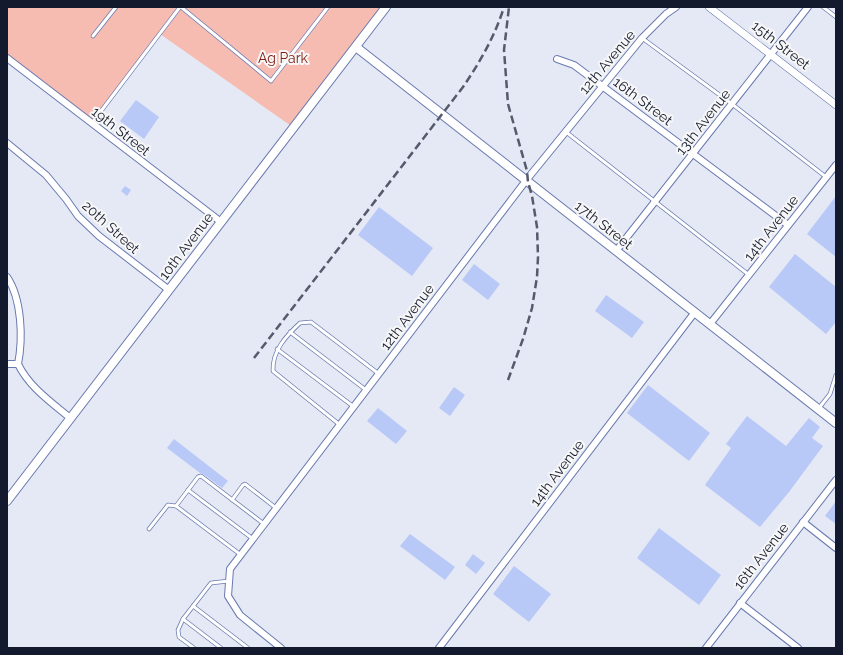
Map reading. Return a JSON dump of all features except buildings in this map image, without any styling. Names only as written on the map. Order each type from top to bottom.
[{"type":"main road","name":"10th Avenue","points":[[7,501],[386,7]]},
{"type":"main road","name":"17th Street","points":[[356,47],[836,423]]},
{"type":"street","name":"12th Avenue","points":[[281,648],[240,615],[228,596],[230,569],[526,180],[642,38],[666,14],[676,7]]},
{"type":"street","name":"15th Street","points":[[709,7],[836,104]]},
{"type":"street","name":"13th Avenue","points":[[616,251],[808,7]]},
{"type":"street","name":"19th Street","points":[[7,58],[221,222]]},
{"type":"street","name":"16th Street","points":[[556,59],[574,65],[788,225]]},
{"type":"street","name":"20th Street","points":[[7,143],[46,175],[66,198],[78,216],[99,236],[169,290]]},
{"type":"street","name":"14th Avenue","points":[[710,324],[836,165]]},
{"type":"street","points":[[7,277],[16,294],[19,313],[20,353],[18,364],[23,374],[35,388],[70,418]]},
{"type":"street","name":"14th Avenue","points":[[439,648],[695,312]]},
{"type":"street","points":[[7,364],[18,364]]},
{"type":"street","name":"16th Avenue","points":[[706,648],[836,480]]},
{"type":"street","points":[[803,522],[836,548]]},
{"type":"street","points":[[740,603],[798,648]]},
{"type":"lane","points":[[93,36],[116,7]]},
{"type":"lane","points":[[92,123],[180,7],[271,81],[328,7]]},
{"type":"lane","points":[[823,7],[836,17]]},
{"type":"lane","points":[[642,38],[732,104],[826,177]]},
{"type":"lane","points":[[565,132],[749,275]]},
{"type":"lane","points":[[340,425],[273,372],[277,349],[290,332],[300,323],[311,322],[379,374]]},
{"type":"lane","points":[[290,332],[366,390]]},
{"type":"lane","points":[[277,349],[354,407]]},
{"type":"lane","points":[[819,409],[830,394],[836,375]]},
{"type":"lane","points":[[176,506],[198,477],[201,476],[264,524]]},
{"type":"lane","points":[[232,500],[242,485],[245,484],[276,508]]},
{"type":"lane","points":[[188,490],[253,539]]},
{"type":"lane","points":[[149,529],[168,505],[176,506],[241,555]]},
{"type":"lane","points":[[194,648],[179,637],[178,630],[183,619],[211,583],[229,581]]},
{"type":"lane","points":[[193,606],[248,648]]},
{"type":"lane","points":[[183,619],[221,648]]},
{"type":"green space","name":"Ag Park","points":[[7,7],[386,7],[294,128],[160,34],[92,123],[7,58]]},
{"type":"railway","points":[[254,358],[463,87],[486,48],[504,7]]},
{"type":"railway","points":[[508,380],[523,339],[532,308],[537,277],[538,257],[537,227],[532,196],[527,171],[508,104],[504,50],[509,7]]}]
